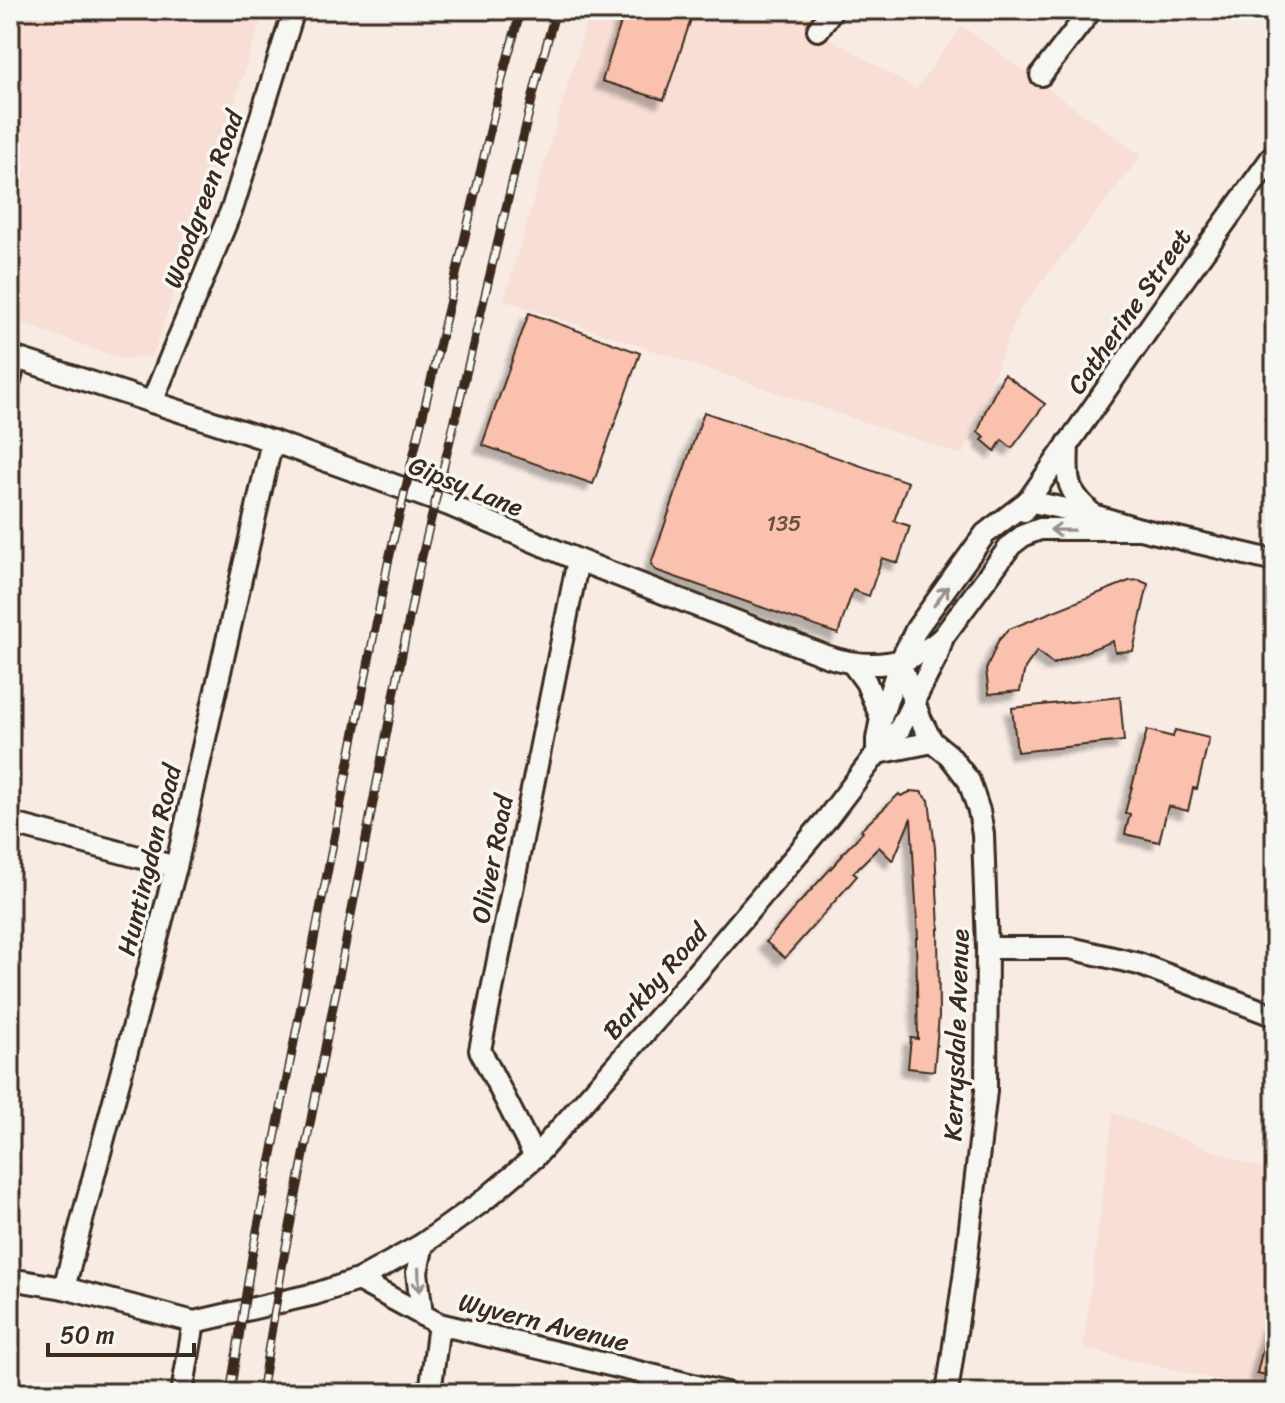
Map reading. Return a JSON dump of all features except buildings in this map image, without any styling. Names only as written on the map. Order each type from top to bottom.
[{"type":"street","name":"Woodgreen Road","points":[[152,402],[233,206],[294,10]]},
{"type":"street","points":[[818,30],[832,10]]},
{"type":"street","points":[[1041,75],[1091,10]]},
{"type":"street","name":"Catherine Street","points":[[1028,501],[1275,153]]},
{"type":"street","name":"Gipsy Lane","points":[[12,357],[272,441],[449,505],[578,560],[826,656],[852,663],[900,662],[931,647],[943,637],[1011,545],[1024,535],[1040,529],[1140,529]]},
{"type":"street","points":[[10,381],[12,357]]},
{"type":"street","name":"Huntingdon Road","points":[[64,1288],[176,867],[272,441]]},
{"type":"street","points":[[1068,443],[1067,475],[1074,497],[1093,515]]},
{"type":"street","name":"Gipsy Lane","points":[[1028,501],[1275,561]]},
{"type":"street","points":[[1011,545],[1028,501]]},
{"type":"street","points":[[933,742],[877,753],[881,718],[900,662],[917,628],[985,534],[1028,501]]},
{"type":"street","name":"Oliver Road","points":[[535,1157],[480,1050],[578,560]]},
{"type":"street","name":"Barkby Road","points":[[194,1322],[315,1294],[358,1280],[423,1244],[483,1201],[535,1157],[671,1003],[899,730],[937,656],[943,637]]},
{"type":"street","name":"Kerrysdale Avenue","points":[[900,662],[920,718],[933,742],[949,755],[969,781],[979,811],[984,846],[986,1091],[947,1393]]},
{"type":"street","points":[[852,663],[866,682],[881,718]]},
{"type":"street","points":[[10,823],[176,867]]},
{"type":"street","points":[[987,948],[1070,948],[1139,964],[1275,1016]]},
{"type":"street","points":[[423,1244],[417,1272],[431,1319],[430,1393]]},
{"type":"street","points":[[10,1279],[64,1288],[194,1322],[182,1393]]},
{"type":"street","name":"Wyvern Avenue","points":[[358,1280],[431,1319],[665,1386],[726,1393]]},
{"type":"shaded area","points":[[10,10],[264,10],[153,356],[121,359],[10,318]]},
{"type":"shaded area","points":[[590,10],[823,10],[812,28],[916,89],[962,26],[1141,156],[1020,309],[962,455],[504,300]]},
{"type":"shaded area","points":[[1113,1113],[1275,1174],[1275,1393],[1083,1349]]},
{"type":"railway","points":[[230,1393],[252,1256],[388,563],[521,10]]},
{"type":"railway","points":[[261,1393],[283,1262],[418,573],[556,10]]}]
